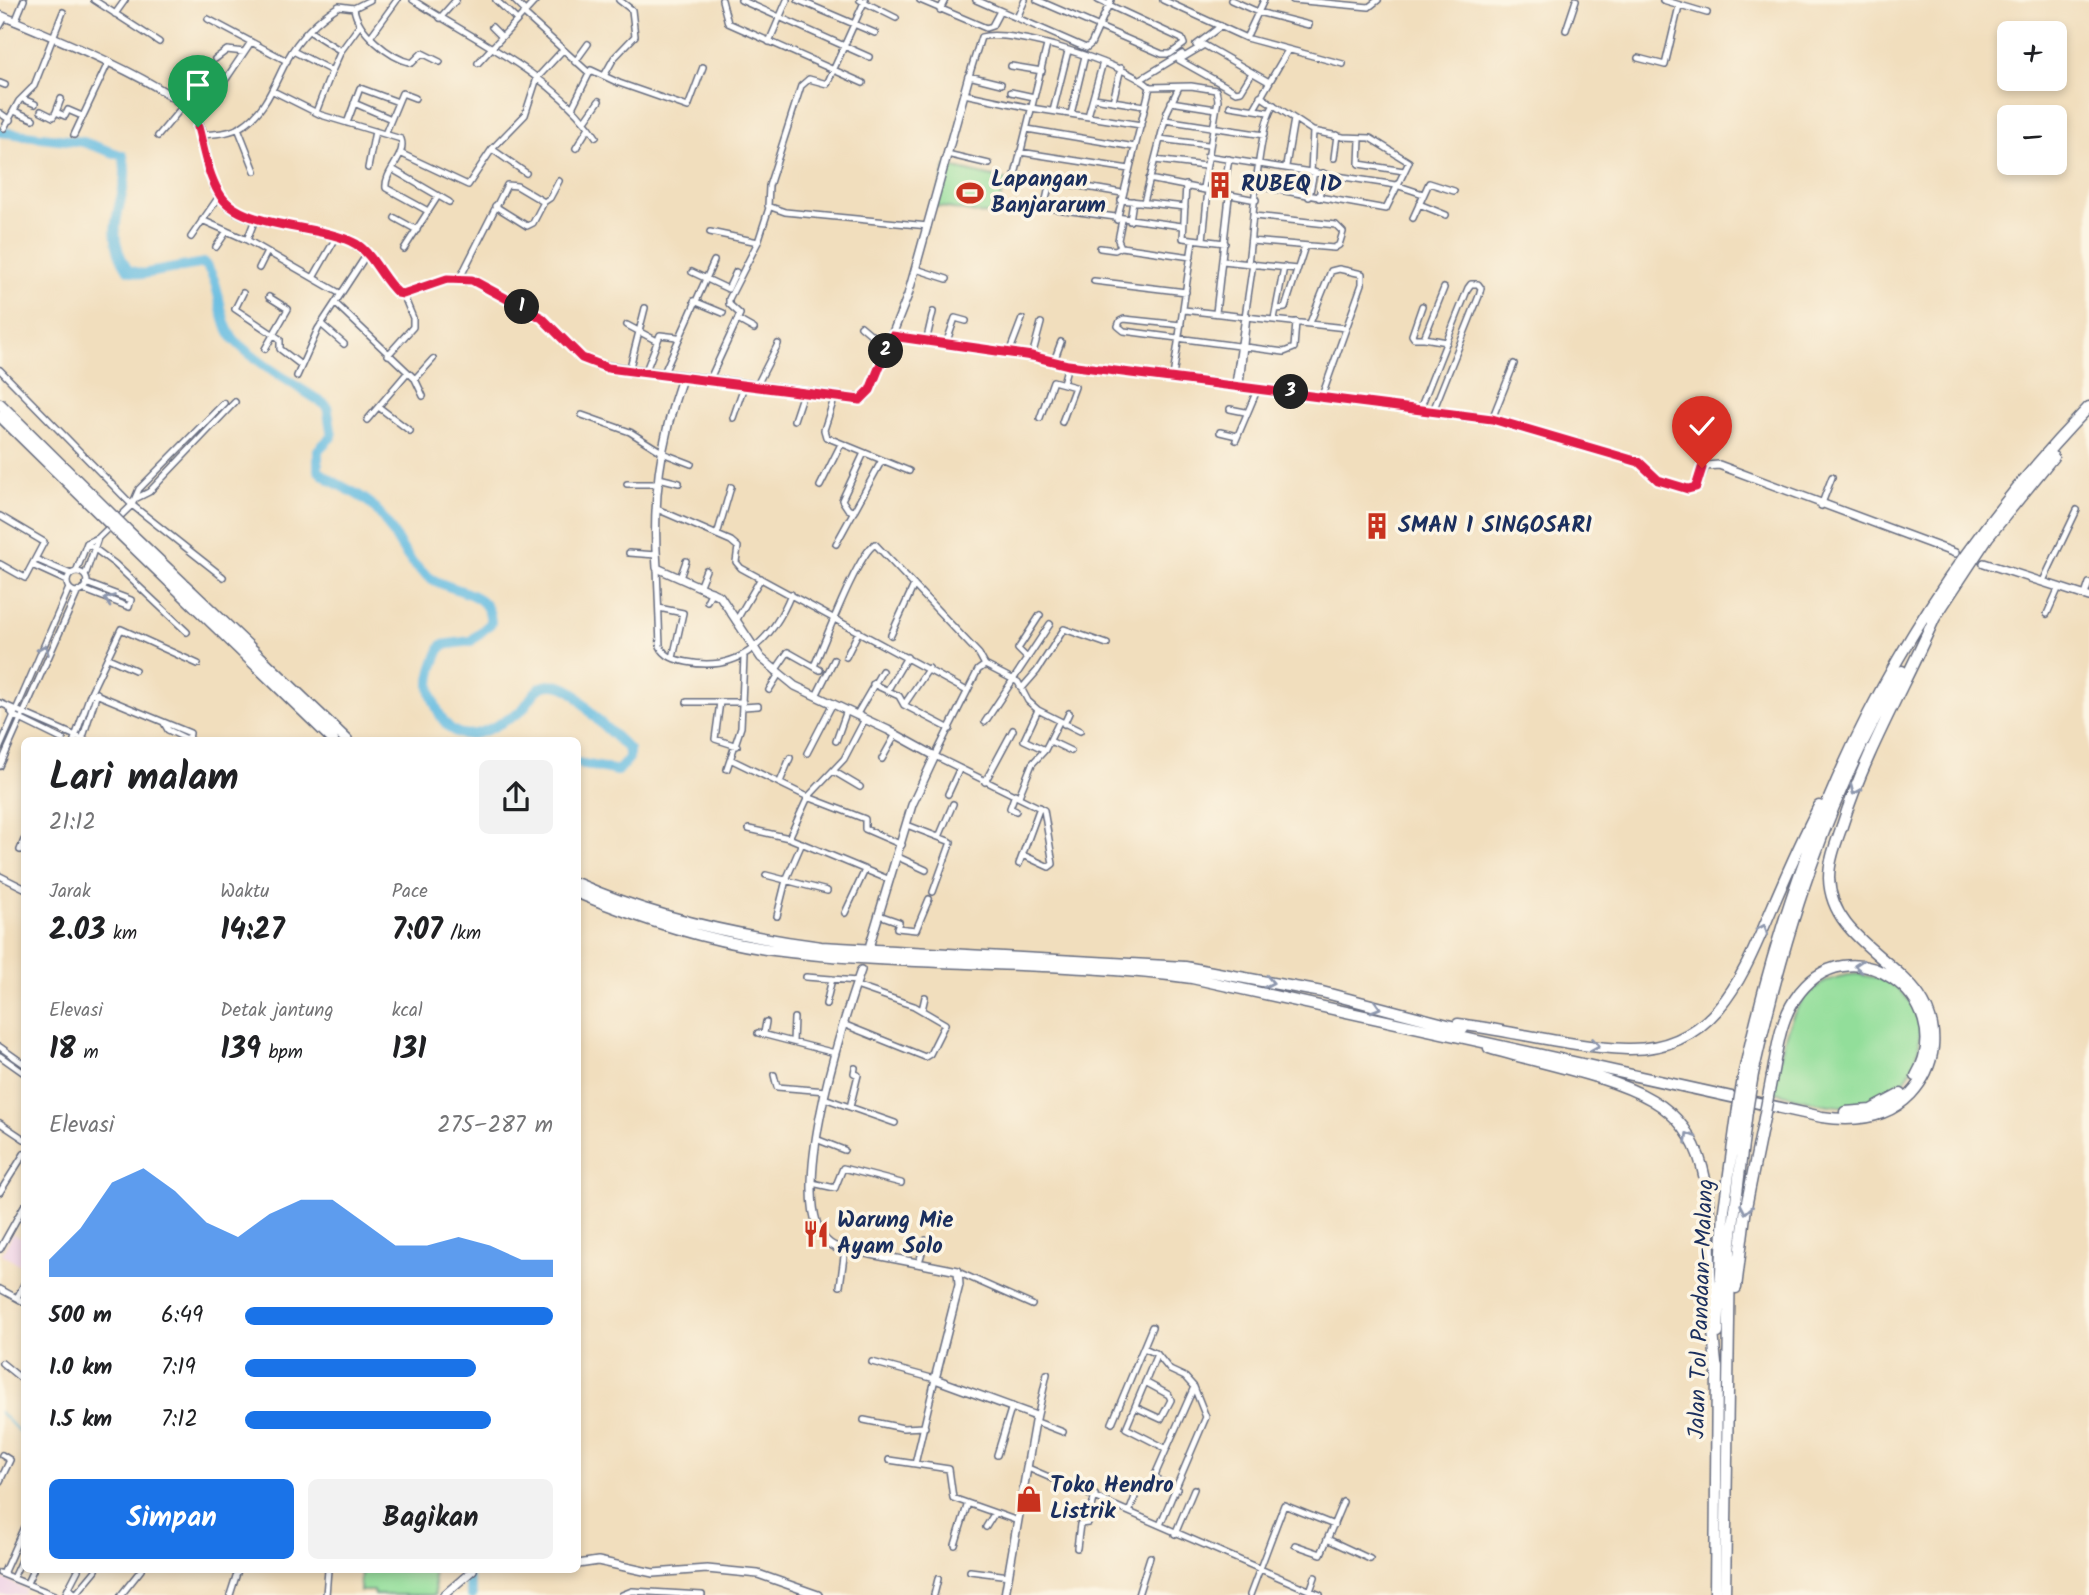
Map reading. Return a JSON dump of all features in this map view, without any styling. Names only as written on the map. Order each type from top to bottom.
[{"type":"highway","points":[[0,404],[110,519]]},
{"type":"highway","name":"Jalan Tol Pandaan–Malang","points":[[1715,1595],[1722,1371],[1742,1110],[1775,942],[1846,755],[1889,675],[1960,563],[2018,486],[2089,407]]},
{"type":"highway","points":[[0,416],[344,737]]},
{"type":"highway","name":"Jalan Tol Pandaan–Malang","points":[[1749,1073],[1783,950],[1819,846],[1867,736],[1935,617],[1988,537],[2036,476],[2089,418]]},
{"type":"highway","points":[[122,530],[330,737]]},
{"type":"highway","points":[[1428,1025],[1822,1117],[1864,1119],[1902,1102],[1916,1088],[1929,1066],[1934,1039],[1930,1016],[1909,981],[1847,926],[1833,904],[1829,876],[1830,863],[1848,805],[1935,617]]},
{"type":"highway","points":[[1428,1025],[1625,1049],[1662,1044],[1698,1028],[1726,1002],[1742,975],[1810,822],[1846,755]]},
{"type":"highway","points":[[581,886],[596,897]]},
{"type":"highway","points":[[581,894],[705,926],[783,942],[821,947],[1185,967],[1322,992],[1633,1090],[1663,1107],[1684,1129],[1702,1164],[1709,1192],[1711,1317],[1722,1371]]},
{"type":"highway","points":[[1428,1025],[1822,1110],[1852,1112],[1883,1105],[1897,1097],[1918,1074],[1926,1040],[1920,1012],[1904,987],[1875,968],[1854,965],[1827,970],[1806,985],[1790,1009],[1772,1076],[1764,1118],[1742,1233],[1722,1371]]},
{"type":"highway","name":"Jalan Tol Pandaan–Malang","points":[[1722,1371],[1725,1595]]},
{"type":"street","points":[[15,22],[24,0]]},
{"type":"street","points":[[94,0],[159,41]]},
{"type":"street","points":[[115,13],[125,0]]},
{"type":"street","points":[[200,135],[224,133],[251,119],[273,91],[293,51],[309,31],[337,7],[354,8],[370,0]]},
{"type":"street","points":[[371,36],[397,0]]},
{"type":"street","points":[[414,0],[423,2],[440,18],[491,47],[537,78],[572,108],[596,137]]},
{"type":"street","points":[[440,18],[456,0]]},
{"type":"street","points":[[496,0],[517,20]]},
{"type":"street","points":[[514,0],[562,51],[588,72],[591,70],[641,91],[688,107],[703,67]]},
{"type":"street","points":[[478,63],[537,0]]},
{"type":"street","points":[[604,76],[614,58],[636,33],[632,10],[619,0]]},
{"type":"street","points":[[722,0],[727,22],[863,83]]},
{"type":"street","points":[[741,0],[869,57]]},
{"type":"street","points":[[769,42],[788,0]]},
{"type":"street","points":[[799,0],[876,33]]},
{"type":"street","points":[[920,0],[986,28],[992,26],[1000,11]]},
{"type":"street","points":[[940,10],[945,0]]},
{"type":"street","points":[[976,0],[1086,48],[1110,2]]},
{"type":"street","points":[[1017,18],[1025,0]]},
{"type":"street","points":[[1037,0],[1162,54],[1170,54],[1184,44],[1182,39],[1158,26],[1110,2],[1097,0]]},
{"type":"street","points":[[1163,0],[1246,38],[1343,64]]},
{"type":"street","points":[[1231,0],[1258,12],[1309,25]]},
{"type":"street","points":[[1246,38],[1264,0]]},
{"type":"street","points":[[1293,0],[1369,7],[1378,0]]},
{"type":"street","points":[[1566,30],[1576,0]]},
{"type":"street","points":[[1662,0],[1707,13]]},
{"type":"street","points":[[709,381],[738,320],[739,312],[729,304],[729,299],[758,242],[769,208],[769,186],[801,86],[809,79],[826,85],[863,1],[896,18]]},
{"type":"street","points":[[1638,58],[1665,65],[1679,6]]},
{"type":"street","points":[[354,8],[359,26],[407,62],[414,62],[422,53],[440,61]]},
{"type":"street","points":[[4,128],[34,86],[63,12]]},
{"type":"street","points":[[0,26],[2,16],[108,63],[183,106],[194,117],[208,168],[220,195],[231,207],[256,218],[337,236],[355,244],[367,254],[390,286],[407,293],[460,278],[479,283],[542,318],[587,360],[629,371],[859,400],[867,396],[916,269],[979,39],[983,36],[1048,45],[1143,77]]},
{"type":"street","points":[[208,19],[287,61]]},
{"type":"street","points":[[316,113],[341,51],[359,26]]},
{"type":"street","points":[[1143,77],[1176,58],[1221,26]]},
{"type":"street","points":[[492,27],[501,36]]},
{"type":"street","points":[[309,31],[341,51]]},
{"type":"street","points":[[220,88],[251,42]]},
{"type":"street","points":[[575,62],[588,44]]},
{"type":"street","points":[[1048,45],[1015,176],[1122,196],[1133,201],[1185,207]]},
{"type":"street","points":[[1252,73],[1243,89],[1236,92],[1179,60],[1202,45],[1269,82]]},
{"type":"street","points":[[215,59],[227,50],[244,52]]},
{"type":"street","points":[[1254,108],[1288,50]]},
{"type":"street","points":[[293,51],[332,71]]},
{"type":"street","points":[[400,153],[468,185],[492,149],[525,115],[537,78],[562,51]]},
{"type":"street","points":[[1053,111],[1068,51]]},
{"type":"street","points":[[1087,56],[1096,56],[1143,77],[1150,87]]},
{"type":"street","points":[[1071,114],[1087,56]]},
{"type":"street","points":[[1088,116],[1103,62]]},
{"type":"street","points":[[74,135],[108,63]]},
{"type":"street","points":[[1011,66],[1042,71]]},
{"type":"street","points":[[1113,101],[1121,68]]},
{"type":"street","points":[[572,108],[588,72]]},
{"type":"street","points":[[969,76],[1001,84]]},
{"type":"street","points":[[1150,87],[1216,90],[1218,93],[1205,166],[1203,240]]},
{"type":"street","points":[[1123,220],[1122,196],[1150,87]]},
{"type":"street","points":[[1144,202],[1165,120],[1179,87]]},
{"type":"street","points":[[347,123],[361,88],[398,102]]},
{"type":"street","points":[[273,91],[316,113],[402,141],[400,153],[385,183],[386,188],[428,211]]},
{"type":"street","points":[[385,134],[402,92],[415,98]]},
{"type":"street","points":[[1011,92],[1034,97]]},
{"type":"street","points":[[964,94],[1031,108],[1140,125]]},
{"type":"street","points":[[1257,186],[1385,209],[1389,207],[1408,160],[1370,138],[1360,139],[1313,131],[1260,96]]},
{"type":"street","points":[[1094,98],[1144,106]]},
{"type":"street","points":[[23,99],[35,104]]},
{"type":"street","points":[[41,111],[53,117],[61,99]]},
{"type":"street","points":[[576,148],[599,101]]},
{"type":"street","points":[[1171,102],[1216,109]]},
{"type":"street","points":[[354,103],[389,118]]},
{"type":"street","points":[[1237,384],[1260,162],[1268,112],[1274,105]]},
{"type":"street","points":[[158,136],[183,106]]},
{"type":"street","points":[[1230,106],[1268,112]]},
{"type":"street","points":[[55,112],[64,116],[69,110],[82,116]]},
{"type":"street","points":[[15,111],[33,120]]},
{"type":"street","points":[[0,113],[10,120]]},
{"type":"street","points":[[1286,166],[1294,119]]},
{"type":"street","points":[[1165,120],[1264,135]]},
{"type":"street","points":[[238,128],[255,171]]},
{"type":"street","points":[[1027,129],[1135,147]]},
{"type":"street","points":[[368,168],[375,131]]},
{"type":"street","points":[[1309,197],[1313,131]]},
{"type":"street","points":[[1334,158],[1337,135]]},
{"type":"street","points":[[1160,139],[1208,145]]},
{"type":"street","points":[[1360,139],[1359,164],[1404,171]]},
{"type":"street","points":[[492,149],[526,173]]},
{"type":"street","points":[[1020,152],[1129,169]]},
{"type":"street","points":[[947,154],[989,164]]},
{"type":"street","points":[[1207,156],[1260,162],[1396,185],[1423,194]]},
{"type":"street","points":[[1216,313],[1225,243],[1230,159]]},
{"type":"street","points":[[1155,160],[1205,166]]},
{"type":"street","points":[[393,169],[449,202]]},
{"type":"street","points":[[1319,198],[1323,173]]},
{"type":"street","points":[[1149,179],[1255,200]]},
{"type":"street","points":[[492,211],[527,226],[533,223],[559,181]]},
{"type":"street","points":[[1050,182],[1048,207],[1123,220],[1182,226]]},
{"type":"street","points":[[1413,218],[1431,183],[1454,191]]},
{"type":"street","points":[[460,278],[506,186],[511,184],[544,202]]},
{"type":"street","points":[[1186,185],[1183,237],[1225,243]]},
{"type":"street","points":[[191,237],[220,195]]},
{"type":"street","points":[[404,249],[438,196]]},
{"type":"street","points":[[1121,247],[1118,240],[1123,220],[1133,201]]},
{"type":"street","points":[[1419,204],[1446,215]]},
{"type":"street","points":[[769,208],[928,226]]},
{"type":"street","points":[[1251,240],[1336,248],[1343,230],[1336,225],[1254,216]]},
{"type":"street","points":[[247,240],[256,218]]},
{"type":"street","points":[[395,218],[417,230]]},
{"type":"street","points":[[202,220],[247,240],[341,294]]},
{"type":"street","points":[[216,247],[227,231]]},
{"type":"street","points":[[710,232],[758,242]]},
{"type":"street","points":[[313,278],[337,236]]},
{"type":"street","points":[[1173,377],[1193,240]]},
{"type":"street","points":[[1277,309],[1285,308],[1305,246]]},
{"type":"street","points":[[1100,248],[1115,250],[1121,247],[1191,257]]},
{"type":"street","points":[[259,268],[267,252]]},
{"type":"street","points":[[297,376],[321,324],[367,254]]},
{"type":"street","points":[[663,375],[677,337],[714,261]]},
{"type":"street","points":[[1223,261],[1297,270]]},
{"type":"street","points":[[1274,319],[1284,267]]},
{"type":"street","points":[[916,269],[947,279]]},
{"type":"street","points":[[1310,323],[1330,272],[1345,270],[1363,276],[1322,396]]},
{"type":"street","points":[[692,272],[728,289],[736,272]]},
{"type":"street","points":[[1094,281],[1186,292]]},
{"type":"street","points":[[1420,409],[1469,286],[1472,283],[1480,285],[1479,296],[1433,411]]},
{"type":"street","points":[[1424,338],[1444,288]]},
{"type":"street","points":[[243,293],[234,309],[280,339],[280,349],[301,365]]},
{"type":"street","points":[[388,355],[414,324],[407,293]]},
{"type":"street","points":[[265,349],[288,309],[269,298]]},
{"type":"street","points":[[694,301],[723,313]]},
{"type":"street","points":[[335,303],[415,379],[423,396]]},
{"type":"street","points":[[1422,306],[1412,335],[1414,338],[1447,342]]},
{"type":"street","points":[[629,371],[636,332],[645,308]]},
{"type":"street","points":[[1184,310],[1246,314],[1346,328]]},
{"type":"street","points":[[926,342],[933,312]]},
{"type":"street","points":[[946,344],[955,318],[966,321]]},
{"type":"street","points":[[1009,353],[1022,319]]},
{"type":"street","points":[[1181,325],[1129,319],[1119,323],[1119,328],[1124,331],[1242,347],[1291,351],[1296,322]]},
{"type":"street","points":[[738,320],[754,329]]},
{"type":"street","points":[[1032,356],[1041,323]]},
{"type":"street","points":[[321,324],[344,344]]},
{"type":"street","points":[[627,325],[657,341]]},
{"type":"street","points":[[861,326],[887,348]]},
{"type":"street","points":[[645,373],[657,341],[663,334],[677,337]]},
{"type":"street","points":[[892,336],[1032,356],[1068,365],[1237,384],[1492,419],[1639,462],[1652,477],[1685,488],[1695,488],[1704,467],[1715,465],[1955,553]]},
{"type":"street","points":[[1054,361],[1061,342]]},
{"type":"street","points":[[756,387],[778,344]]},
{"type":"street","points":[[415,379],[433,359]]},
{"type":"street","points":[[1492,419],[1514,364]]},
{"type":"street","points":[[1063,383],[1068,365]]},
{"type":"street","points":[[0,370],[132,505],[223,577]]},
{"type":"street","points":[[367,420],[380,408],[407,373]]},
{"type":"street","points":[[682,378],[668,418],[661,452],[656,555],[660,646],[673,658],[707,664],[744,657],[755,649],[780,620],[792,594]]},
{"type":"street","points":[[1040,418],[1053,381],[1074,387],[1062,422]]},
{"type":"street","points":[[733,418],[744,386]]},
{"type":"street","points":[[1220,432],[1237,438],[1245,412],[1258,387]]},
{"type":"street","points":[[794,419],[803,393]]},
{"type":"street","points":[[835,396],[824,433],[841,444],[909,471]]},
{"type":"street","points":[[137,498],[144,497],[235,402]]},
{"type":"street","points":[[67,581],[74,573],[87,543],[98,538],[132,505],[139,489],[224,403]]},
{"type":"street","points":[[380,408],[410,431]]},
{"type":"street","points":[[1230,409],[1245,412]]},
{"type":"street","points":[[582,415],[630,432],[661,452],[691,464]]},
{"type":"street","points":[[820,486],[841,444]]},
{"type":"street","points":[[182,446],[188,452]]},
{"type":"street","points":[[854,512],[848,509],[842,500],[864,453]]},
{"type":"street","points":[[836,544],[882,460]]},
{"type":"street","points":[[1821,506],[1832,477]]},
{"type":"street","points":[[627,484],[659,481],[679,483]]},
{"type":"street","points":[[717,535],[731,487]]},
{"type":"street","points":[[657,509],[737,545],[737,565],[967,691]]},
{"type":"street","points":[[2043,581],[2077,510]]},
{"type":"street","points":[[0,516],[44,542],[25,578],[0,564]]},
{"type":"street","points":[[0,766],[86,579],[98,538]]},
{"type":"street","points":[[87,543],[141,588],[187,632]]},
{"type":"street","points":[[814,666],[866,553],[875,544],[979,654],[985,665],[1014,679],[1023,687],[1028,701],[1038,709],[1080,731]]},
{"type":"street","points":[[629,553],[656,555]]},
{"type":"street","points":[[35,559],[74,573],[131,600]]},
{"type":"street","points":[[680,578],[686,561]]},
{"type":"street","points":[[1984,563],[2087,596],[2089,583]]},
{"type":"street","points":[[0,747],[69,588],[67,581],[32,565]]},
{"type":"street","points":[[657,568],[722,597],[755,649],[777,672],[817,696],[896,734],[959,770],[1040,807],[1045,814],[1053,864],[1049,867],[1023,855]]},
{"type":"street","points":[[700,585],[706,570]]},
{"type":"street","points":[[736,621],[761,578]]},
{"type":"street","points":[[891,635],[914,586]]},
{"type":"street","points":[[2047,614],[2059,587]]},
{"type":"street","points":[[69,588],[129,607],[141,588]]},
{"type":"street","points":[[707,601],[712,591]]},
{"type":"street","points":[[659,608],[683,613],[673,658]]},
{"type":"street","points":[[1027,658],[1018,649],[1040,615]]},
{"type":"street","points":[[985,722],[1050,624]]},
{"type":"street","points":[[84,737],[96,685],[121,629],[198,664]]},
{"type":"street","points":[[1023,687],[1065,629],[1107,644]]},
{"type":"street","points":[[846,657],[859,631]]},
{"type":"street","points":[[769,690],[788,652],[820,670]]},
{"type":"street","points":[[727,769],[737,746],[743,704],[744,657]]},
{"type":"street","points":[[887,691],[907,657]]},
{"type":"street","points":[[108,658],[135,670]]},
{"type":"street","points":[[817,696],[834,660]]},
{"type":"street","points":[[870,944],[907,825],[935,756],[978,670],[985,665]]},
{"type":"street","points":[[904,705],[929,668]]},
{"type":"street","points":[[856,714],[881,671]]},
{"type":"street","points":[[873,684],[899,696],[904,705],[950,729]]},
{"type":"street","points":[[94,693],[164,723]]},
{"type":"street","points":[[75,737],[94,693]]},
{"type":"street","points":[[687,702],[758,706]]},
{"type":"street","points":[[720,702],[715,739],[737,746]]},
{"type":"street","points":[[0,703],[18,709],[73,737]]},
{"type":"street","points":[[807,753],[833,703]]},
{"type":"street","points":[[8,707],[14,716],[57,737]]},
{"type":"street","points":[[1038,709],[1024,740],[1045,750]]},
{"type":"street","points":[[836,741],[847,710]]},
{"type":"street","points":[[1016,811],[1010,808],[1032,764],[1045,750],[1069,713]]},
{"type":"street","points":[[789,838],[808,797],[847,755],[866,719]]},
{"type":"street","points":[[985,782],[1013,730]]},
{"type":"street","points":[[882,759],[896,734]]},
{"type":"street","points":[[1050,741],[1072,751]]},
{"type":"street","points":[[780,782],[790,758]]},
{"type":"street","points":[[732,760],[808,797],[865,819],[865,829],[902,845]]},
{"type":"street","points":[[948,794],[959,770]]},
{"type":"street","points":[[833,771],[860,787]]},
{"type":"street","points":[[939,837],[953,804]]},
{"type":"street","points":[[1018,864],[1040,807]]},
{"type":"street","points":[[907,825],[961,847]]},
{"type":"street","points":[[749,829],[789,838],[891,880]]},
{"type":"street","points":[[933,892],[951,842]]},
{"type":"street","points":[[777,916],[786,880],[802,843]]},
{"type":"street","points":[[898,858],[926,870]]},
{"type":"street","points":[[845,913],[865,870]]},
{"type":"street","points":[[766,875],[827,891]]},
{"type":"street","points":[[0,876],[21,886]]},
{"type":"street","points":[[879,915],[899,922],[897,928],[916,930],[929,899]]},
{"type":"street","points":[[861,970],[835,1053],[816,1139],[811,1182],[812,1204],[821,1235],[830,1245],[919,1262],[960,1273],[1032,1305]]},
{"type":"street","points":[[807,977],[856,983],[922,1010],[945,1023],[927,1057],[843,1024]]},
{"type":"street","points":[[826,1004],[832,979]]},
{"type":"street","points":[[922,1010],[925,997]]},
{"type":"street","points":[[793,1042],[794,1018]]},
{"type":"street","points":[[766,1022],[761,1033],[835,1053]]},
{"type":"street","points":[[0,1047],[21,1062]]},
{"type":"street","points":[[0,1056],[21,1071]]},
{"type":"street","points":[[850,1107],[858,1076],[854,1073],[855,1068]]},
{"type":"street","points":[[774,1076],[777,1087],[825,1095],[895,1123]]},
{"type":"street","points":[[0,1123],[21,1137]]},
{"type":"street","points":[[816,1139],[844,1150]]},
{"type":"street","points":[[0,1192],[21,1159]]},
{"type":"street","points":[[811,1182],[835,1188],[843,1168],[901,1183]]},
{"type":"street","points":[[0,1249],[21,1211]]},
{"type":"street","points":[[919,1262],[926,1240]]},
{"type":"street","points":[[840,1286],[845,1249]]},
{"type":"street","points":[[915,1464],[960,1273]]},
{"type":"street","points":[[0,1289],[21,1300]]},
{"type":"street","points":[[17,1298],[21,1290]]},
{"type":"street","points":[[1112,1423],[1152,1327]]},
{"type":"street","points":[[1144,1348],[1157,1354],[1168,1368],[1185,1377],[1194,1387],[1206,1420],[1160,1525]]},
{"type":"street","points":[[1157,1354],[1126,1429],[1165,1448]]},
{"type":"street","points":[[872,1362],[935,1379],[1012,1406],[1033,1414],[1037,1420],[1063,1432]]},
{"type":"street","points":[[2,1363],[21,1377]]},
{"type":"street","points":[[1004,1595],[1047,1374]]},
{"type":"street","points":[[1120,1406],[1160,1419],[1171,1401],[1169,1395],[1145,1382]]},
{"type":"street","points":[[1177,1489],[1158,1480],[1155,1475],[1194,1387]]},
{"type":"street","points":[[998,1455],[1012,1406]]},
{"type":"street","points":[[864,1420],[903,1428],[925,1427]]},
{"type":"street","points":[[0,1480],[10,1460],[2,1455]]},
{"type":"street","points":[[889,1460],[951,1470],[951,1496],[967,1506],[1018,1521]]},
{"type":"street","points":[[1028,1468],[1130,1510],[1175,1534],[1320,1595]]},
{"type":"street","points":[[1175,1534],[1194,1489]]},
{"type":"street","points":[[1077,1548],[1080,1525],[1088,1523],[1095,1495]]},
{"type":"street","points":[[1130,1510],[1135,1497]]},
{"type":"street","points":[[1296,1545],[1320,1555],[1343,1502]]},
{"type":"street","points":[[1250,1595],[1284,1505],[1334,1525]]},
{"type":"street","points":[[955,1545],[967,1506]]},
{"type":"street","points":[[986,1527],[993,1514]]},
{"type":"street","points":[[21,1533],[2,1573],[54,1595]]},
{"type":"street","points":[[1327,1539],[1370,1559]]},
{"type":"street","points":[[1138,1595],[1150,1557]]},
{"type":"street","points":[[13,1578],[21,1561]]},
{"type":"street","points":[[581,1564],[598,1561],[653,1573],[707,1569],[758,1574],[818,1595]]},
{"type":"street","points":[[970,1571],[1009,1576]]},
{"type":"street","points":[[27,1583],[32,1573]]},
{"type":"street","points":[[65,1595],[76,1573]]},
{"type":"street","points":[[68,1588],[76,1595],[94,1573]]},
{"type":"street","points":[[121,1595],[139,1573]]},
{"type":"street","points":[[230,1595],[237,1573]]},
{"type":"street","points":[[326,1595],[328,1573]]},
{"type":"street","points":[[444,1595],[470,1573]]},
{"type":"street","points":[[1310,1591],[1315,1577]]},
{"type":"street","points":[[934,1595],[938,1579]]},
{"type":"street","points":[[622,1595],[632,1591],[702,1595]]},
{"type":"shaded area","points":[[13,1233],[21,1238],[21,1265],[2,1254]]},
{"type":"shaded area","points":[[0,1577],[26,1589],[24,1595],[0,1595]]},
{"type":"green space","name":"Lapangan Banjararum","points":[[946,166],[1006,180],[995,216],[935,206]]},
{"type":"green space","points":[[1857,974],[1893,985],[1907,998],[1916,1014],[1918,1049],[1913,1066],[1904,1081],[1891,1093],[1863,1105],[1824,1104],[1774,1092],[1787,1032],[1804,999],[1817,987],[1835,978]]},
{"type":"green space","points":[[361,1573],[433,1573],[435,1595],[375,1595],[374,1591],[360,1591]]},
{"type":"waterway","points":[[0,132],[83,142],[123,156],[124,184],[116,238],[119,254],[128,270],[142,274],[204,263],[214,279],[226,325],[237,343],[327,406],[332,436],[318,450],[318,470],[369,502],[383,517],[407,555],[422,572],[441,584],[478,598],[485,604],[491,623],[471,641],[442,645],[434,664],[430,690],[437,709],[449,728],[465,735],[486,730],[517,714],[542,687],[561,686],[577,696],[629,750],[629,758],[618,771],[581,764]]},
{"type":"waterway","points":[[0,1412],[21,1434]]},
{"type":"waterway","points":[[467,1573],[472,1595]]},
{"type":"place","name":"RUBEQ ID","points":[[1220,185]]},
{"type":"place","name":"Lapangan Banjararum","points":[[970,193]]},
{"type":"place","name":"SMAN 1 SINGOSARI","points":[[1377,526]]},
{"type":"place","name":"Warung Mie Ayam Solo","points":[[816,1234]]},
{"type":"place","name":"Toko Hendro Listrik","points":[[1029,1499]]},
{"type":"route","points":[[198,127],[202,151],[220,195],[238,212],[337,236],[361,247],[398,293],[411,292],[454,278],[472,280],[542,318],[582,358],[608,368],[860,400],[867,396],[892,336],[1032,356],[1068,365],[1097,366],[1492,419],[1552,434],[1639,462],[1652,477],[1688,489],[1696,487],[1702,468]]}]
